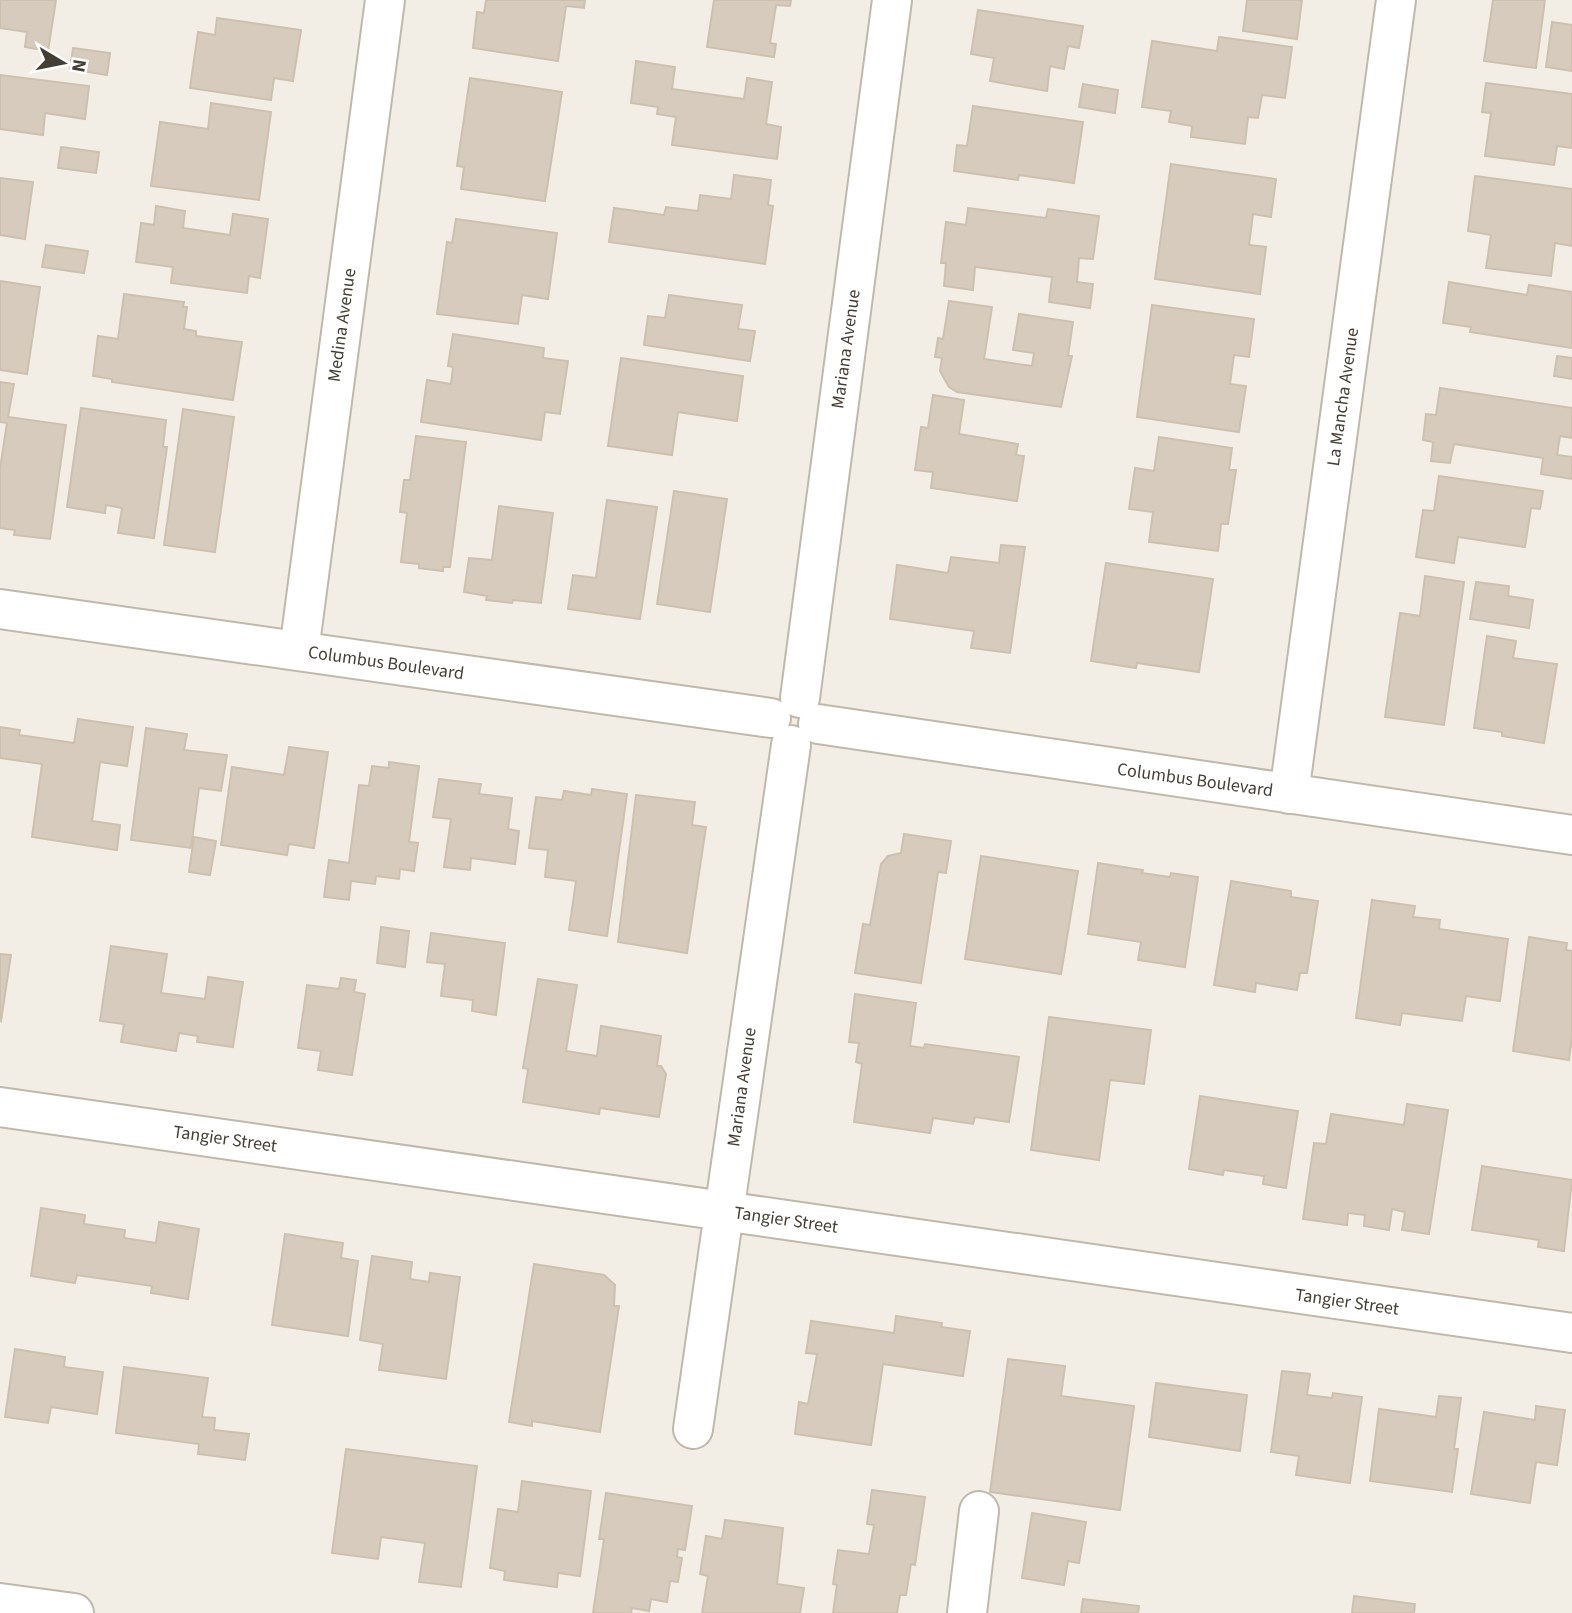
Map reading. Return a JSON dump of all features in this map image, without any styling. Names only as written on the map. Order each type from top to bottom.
[{"type":"street","name":"Medina Avenue","points":[[299,650],[385,0]]},
{"type":"street","name":"Mariana Avenue","points":[[693,1429],[795,721],[892,0]]},
{"type":"street","name":"La Mancha Avenue","points":[[1289,794],[1396,0]]},
{"type":"street","name":"Columbus Boulevard","points":[[0,609],[795,721],[1572,835]]},
{"type":"street","name":"Tangier Street","points":[[0,1107],[1572,1334]]},
{"type":"street","points":[[967,1613],[979,1511]]},
{"type":"street","points":[[0,1603],[74,1613]]},
{"type":"building","points":[[0,0],[56,0],[48,51],[25,47],[27,32],[0,28]]},
{"type":"building","points":[[486,0],[585,0],[584,8],[566,6],[558,61],[473,48],[477,12],[484,13]]},
{"type":"building","points":[[714,0],[791,0],[790,6],[776,5],[770,43],[776,44],[774,57],[707,47]]},
{"type":"building","points":[[1247,0],[1302,0],[1297,39],[1243,31]]},
{"type":"building","points":[[1493,0],[1545,0],[1536,68],[1484,61]]},
{"type":"building","points":[[978,10],[1083,26],[1079,48],[1068,46],[1064,69],[1050,66],[1047,91],[990,81],[994,58],[971,54]]},
{"type":"building","points":[[217,18],[301,30],[293,81],[274,78],[271,100],[190,88],[198,32],[215,35]]},
{"type":"building","points":[[1552,22],[1572,25],[1572,71],[1546,67]]},
{"type":"building","points":[[1219,37],[1292,47],[1285,98],[1262,95],[1258,118],[1248,117],[1245,144],[1191,137],[1192,126],[1169,122],[1171,111],[1142,107],[1152,41],[1217,51]]},
{"type":"building","points":[[73,48],[110,53],[107,75],[70,69]]},
{"type":"building","points":[[636,61],[675,67],[672,89],[744,99],[747,78],[772,82],[766,124],[781,127],[777,159],[672,145],[676,117],[657,114],[658,107],[631,103]]},
{"type":"building","points":[[0,75],[89,86],[85,119],[45,113],[43,135],[0,129]]},
{"type":"building","points":[[470,78],[562,92],[545,201],[461,189],[464,167],[457,166]]},
{"type":"building","points":[[1486,83],[1572,94],[1572,148],[1557,146],[1554,165],[1485,156],[1491,113],[1482,112]]},
{"type":"building","points":[[1083,84],[1118,90],[1115,113],[1079,107]]},
{"type":"building","points":[[211,103],[271,112],[259,200],[151,186],[160,122],[208,129]]},
{"type":"building","points":[[973,106],[1083,122],[1074,183],[1019,175],[1018,180],[954,171],[957,145],[967,146]]},
{"type":"building","points":[[61,147],[99,152],[96,173],[58,168]]},
{"type":"building","points":[[1171,164],[1276,179],[1271,217],[1253,214],[1249,245],[1266,247],[1260,294],[1155,279]]},
{"type":"building","points":[[734,175],[771,180],[768,205],[773,206],[765,264],[609,242],[614,208],[664,215],[666,207],[698,211],[700,195],[731,199]]},
{"type":"building","points":[[1475,176],[1572,189],[1572,246],[1555,243],[1551,276],[1486,268],[1491,235],[1468,231]]},
{"type":"building","points":[[0,178],[33,182],[25,239],[0,235]]},
{"type":"building","points":[[156,206],[185,211],[183,228],[230,235],[233,214],[268,219],[260,278],[249,276],[247,293],[171,283],[173,267],[136,262],[141,223],[154,225]]},
{"type":"building","points":[[968,208],[1046,218],[1048,209],[1099,216],[1093,259],[1079,258],[1077,282],[1093,284],[1090,308],[1049,302],[1052,277],[975,267],[973,290],[944,286],[946,263],[941,263],[946,222],[966,225]]},
{"type":"building","points":[[456,219],[557,233],[548,299],[522,295],[518,324],[437,314],[447,242],[452,243]]},
{"type":"building","points":[[46,245],[88,251],[84,273],[42,267]]},
{"type":"building","points":[[0,281],[40,287],[27,374],[0,370]]},
{"type":"building","points":[[1449,282],[1527,295],[1529,285],[1572,292],[1572,348],[1470,332],[1471,327],[1443,323]]},
{"type":"building","points":[[124,294],[184,302],[183,307],[187,307],[184,329],[196,331],[196,336],[242,342],[233,400],[112,382],[112,379],[93,376],[98,336],[118,339]]},
{"type":"building","points":[[669,295],[742,305],[738,329],[755,331],[750,361],[644,345],[648,316],[665,318]]},
{"type":"building","points":[[949,301],[992,307],[984,359],[1032,366],[1034,353],[1013,350],[1019,314],[1073,322],[1068,356],[1072,356],[1061,407],[957,392],[949,387],[940,371],[942,358],[935,357],[938,338],[943,339]]},
{"type":"building","points":[[1152,305],[1254,319],[1249,357],[1234,355],[1230,384],[1246,386],[1239,432],[1137,417]]},
{"type":"building","points":[[453,334],[544,348],[543,358],[568,361],[560,414],[545,412],[541,440],[421,422],[427,380],[451,384],[453,367],[448,366]]},
{"type":"building","points":[[1557,356],[1572,358],[1572,379],[1554,376]]},
{"type":"building","points":[[621,358],[743,376],[737,421],[678,412],[672,455],[608,446]]},
{"type":"building","points":[[0,382],[14,384],[8,417],[66,425],[50,539],[14,535],[15,530],[0,528],[0,469],[7,423],[0,422]]},
{"type":"building","points":[[1440,388],[1572,408],[1572,438],[1560,436],[1557,455],[1572,457],[1572,479],[1541,474],[1543,458],[1454,444],[1450,463],[1431,461],[1433,442],[1423,440],[1426,414],[1436,415]]},
{"type":"building","points":[[933,395],[964,400],[959,434],[1018,444],[1016,455],[1024,456],[1017,501],[931,488],[933,472],[915,470],[921,427],[928,428]]},
{"type":"building","points":[[81,408],[166,420],[163,447],[167,447],[154,538],[118,533],[122,508],[106,505],[105,513],[67,507]]},
{"type":"building","points":[[183,409],[234,417],[215,552],[164,545]]},
{"type":"building","points":[[416,436],[466,442],[450,567],[443,567],[443,571],[401,562],[407,513],[400,512],[404,480],[410,480]]},
{"type":"building","points":[[1159,437],[1232,448],[1229,470],[1236,470],[1228,524],[1221,524],[1218,551],[1149,542],[1153,512],[1129,509],[1135,468],[1154,471]]},
{"type":"building","points":[[1439,476],[1543,491],[1540,509],[1531,508],[1525,547],[1458,537],[1454,563],[1416,557],[1423,510],[1434,511]]},
{"type":"building","points":[[674,491],[727,499],[710,612],[657,604]]},
{"type":"building","points":[[607,500],[657,507],[640,619],[568,609],[573,575],[596,578]]},
{"type":"building","points":[[499,506],[553,513],[541,603],[486,600],[487,596],[464,592],[469,558],[492,560]]},
{"type":"building","points":[[1001,545],[1025,547],[1010,653],[971,648],[974,631],[890,619],[897,565],[948,573],[951,557],[999,563]]},
{"type":"building","points":[[1106,563],[1213,579],[1199,672],[1137,663],[1136,668],[1091,661]]},
{"type":"building","points":[[1425,576],[1464,582],[1444,725],[1385,717],[1400,613],[1420,616]]},
{"type":"building","points":[[1476,582],[1509,586],[1508,596],[1533,600],[1529,628],[1470,619]]},
{"type":"building","points":[[1487,636],[1516,641],[1513,658],[1557,664],[1544,743],[1474,728]]},
{"type":"building","points":[[78,719],[133,727],[127,766],[100,762],[92,821],[120,825],[117,850],[32,837],[42,764],[0,758],[0,727],[20,730],[19,735],[74,743]]},
{"type":"building","points":[[146,728],[187,734],[184,750],[227,755],[221,791],[199,788],[191,848],[131,840]]},
{"type":"building","points":[[289,747],[328,752],[314,848],[289,844],[287,855],[221,845],[232,767],[284,775]]},
{"type":"building","points":[[389,762],[419,766],[409,842],[418,843],[414,871],[400,869],[399,879],[376,876],[375,884],[351,881],[349,900],[324,897],[329,860],[349,863],[359,785],[369,786],[372,766],[389,768]]},
{"type":"building","points":[[439,779],[481,784],[479,794],[512,798],[508,829],[519,831],[515,864],[471,858],[470,870],[444,867],[451,819],[433,817]]},
{"type":"building","points":[[592,789],[627,794],[607,936],[569,930],[576,881],[545,877],[548,850],[529,848],[536,797],[562,800],[564,791],[591,795]]},
{"type":"building","points":[[636,795],[695,802],[692,825],[706,827],[687,953],[618,942]]},
{"type":"building","points":[[904,834],[951,841],[946,873],[938,872],[921,983],[855,973],[863,924],[870,925],[881,864],[888,856],[901,853]]},
{"type":"building","points":[[194,837],[216,841],[210,875],[189,872]]},
{"type":"building","points":[[981,856],[1078,871],[1061,974],[965,959]]},
{"type":"building","points":[[1098,863],[1170,877],[1171,873],[1198,877],[1185,967],[1138,960],[1141,942],[1088,934]]},
{"type":"building","points":[[1231,881],[1291,891],[1291,897],[1318,901],[1307,973],[1300,973],[1297,990],[1256,983],[1255,992],[1214,985]]},
{"type":"building","points":[[1372,900],[1415,906],[1413,917],[1440,920],[1439,929],[1508,939],[1500,1001],[1466,996],[1462,1021],[1402,1013],[1400,1025],[1356,1018]]},
{"type":"building","points":[[381,927],[409,931],[405,967],[377,963]]},
{"type":"building","points":[[431,933],[505,943],[496,1015],[472,1011],[473,1000],[441,996],[445,964],[427,962]]},
{"type":"building","points":[[1529,937],[1567,943],[1566,950],[1572,951],[1572,1036],[1569,1060],[1513,1051]]},
{"type":"building","points":[[111,946],[167,954],[161,993],[205,999],[208,977],[243,982],[233,1047],[197,1042],[198,1036],[179,1033],[176,1051],[121,1042],[124,1024],[100,1021]]},
{"type":"building","points":[[0,954],[11,955],[1,1021],[0,1020]]},
{"type":"building","points":[[341,978],[356,980],[354,992],[365,994],[352,1075],[318,1070],[321,1051],[298,1048],[307,985],[339,989]]},
{"type":"building","points":[[538,979],[577,985],[566,1051],[597,1056],[601,1026],[661,1036],[657,1066],[661,1066],[666,1074],[659,1117],[600,1108],[599,1114],[523,1102],[528,1069],[523,1068]]},
{"type":"building","points":[[855,994],[916,1003],[910,1046],[924,1048],[925,1044],[1019,1057],[1009,1122],[975,1117],[973,1124],[933,1118],[930,1133],[854,1122],[862,1064],[856,1062],[859,1043],[849,1042]]},
{"type":"building","points":[[1049,1017],[1151,1030],[1144,1084],[1110,1080],[1099,1160],[1031,1150]]},
{"type":"building","points":[[1200,1096],[1298,1111],[1286,1188],[1263,1184],[1264,1176],[1224,1170],[1223,1175],[1189,1169]]},
{"type":"building","points":[[1407,1104],[1448,1110],[1429,1234],[1402,1230],[1405,1212],[1392,1209],[1389,1230],[1364,1226],[1365,1215],[1348,1213],[1347,1225],[1303,1219],[1314,1143],[1326,1144],[1331,1114],[1404,1125]]},
{"type":"building","points":[[1482,1166],[1572,1180],[1564,1251],[1538,1247],[1539,1240],[1472,1230]]},
{"type":"building","points":[[41,1208],[85,1215],[84,1224],[125,1230],[124,1238],[156,1243],[159,1222],[199,1229],[188,1299],[151,1293],[152,1286],[77,1275],[75,1283],[31,1276]]},
{"type":"building","points":[[285,1234],[343,1243],[341,1258],[358,1261],[348,1336],[272,1325]]},
{"type":"building","points":[[372,1256],[412,1262],[410,1279],[429,1282],[430,1273],[460,1277],[446,1379],[379,1370],[383,1344],[360,1340]]},
{"type":"building","points":[[534,1264],[604,1275],[615,1285],[614,1306],[619,1306],[600,1432],[532,1421],[532,1426],[509,1422]]},
{"type":"building","points":[[896,1316],[942,1323],[941,1327],[970,1331],[963,1376],[883,1364],[871,1445],[795,1434],[799,1402],[808,1404],[817,1354],[806,1353],[811,1321],[894,1333]]},
{"type":"building","points":[[15,1349],[65,1357],[64,1367],[103,1372],[97,1414],[51,1407],[48,1423],[5,1417]]},
{"type":"building","points":[[1008,1359],[1065,1366],[1061,1396],[1134,1406],[1120,1510],[990,1492]]},
{"type":"building","points":[[124,1367],[208,1378],[202,1417],[215,1418],[214,1430],[249,1434],[245,1460],[198,1454],[199,1444],[116,1433]]},
{"type":"building","points":[[1282,1371],[1310,1374],[1307,1395],[1332,1398],[1333,1393],[1362,1397],[1350,1483],[1296,1475],[1299,1456],[1271,1452]]},
{"type":"building","points":[[1156,1383],[1247,1395],[1240,1451],[1149,1437]]},
{"type":"building","points":[[1439,1396],[1461,1398],[1454,1449],[1458,1449],[1452,1492],[1370,1481],[1379,1409],[1436,1417]]},
{"type":"building","points":[[1536,1406],[1565,1410],[1557,1465],[1536,1462],[1530,1503],[1471,1494],[1484,1412],[1535,1420]]},
{"type":"building","points":[[346,1449],[477,1466],[461,1587],[419,1582],[425,1543],[381,1537],[378,1559],[332,1553]]},
{"type":"building","points":[[522,1481],[591,1491],[580,1576],[558,1573],[557,1587],[504,1580],[505,1571],[490,1568],[498,1509],[518,1512]]},
{"type":"building","points":[[872,1490],[925,1497],[915,1565],[911,1564],[906,1595],[900,1595],[897,1613],[833,1613],[837,1585],[833,1584],[838,1550],[869,1554],[874,1525],[867,1524]]},
{"type":"building","points":[[606,1493],[692,1506],[685,1550],[678,1549],[677,1557],[682,1558],[678,1582],[670,1581],[667,1602],[651,1599],[649,1611],[632,1608],[631,1613],[593,1613],[604,1539],[599,1539]]},
{"type":"building","points":[[1032,1513],[1086,1522],[1079,1563],[1068,1561],[1064,1585],[1022,1578]]},
{"type":"building","points":[[725,1520],[783,1528],[777,1584],[804,1588],[800,1613],[702,1613],[708,1576],[700,1574],[706,1536],[722,1539]]},
{"type":"building","points":[[1354,1596],[1415,1604],[1414,1613],[1352,1613]]},
{"type":"building","points":[[1083,1599],[1139,1606],[1138,1613],[1081,1613]]}]
